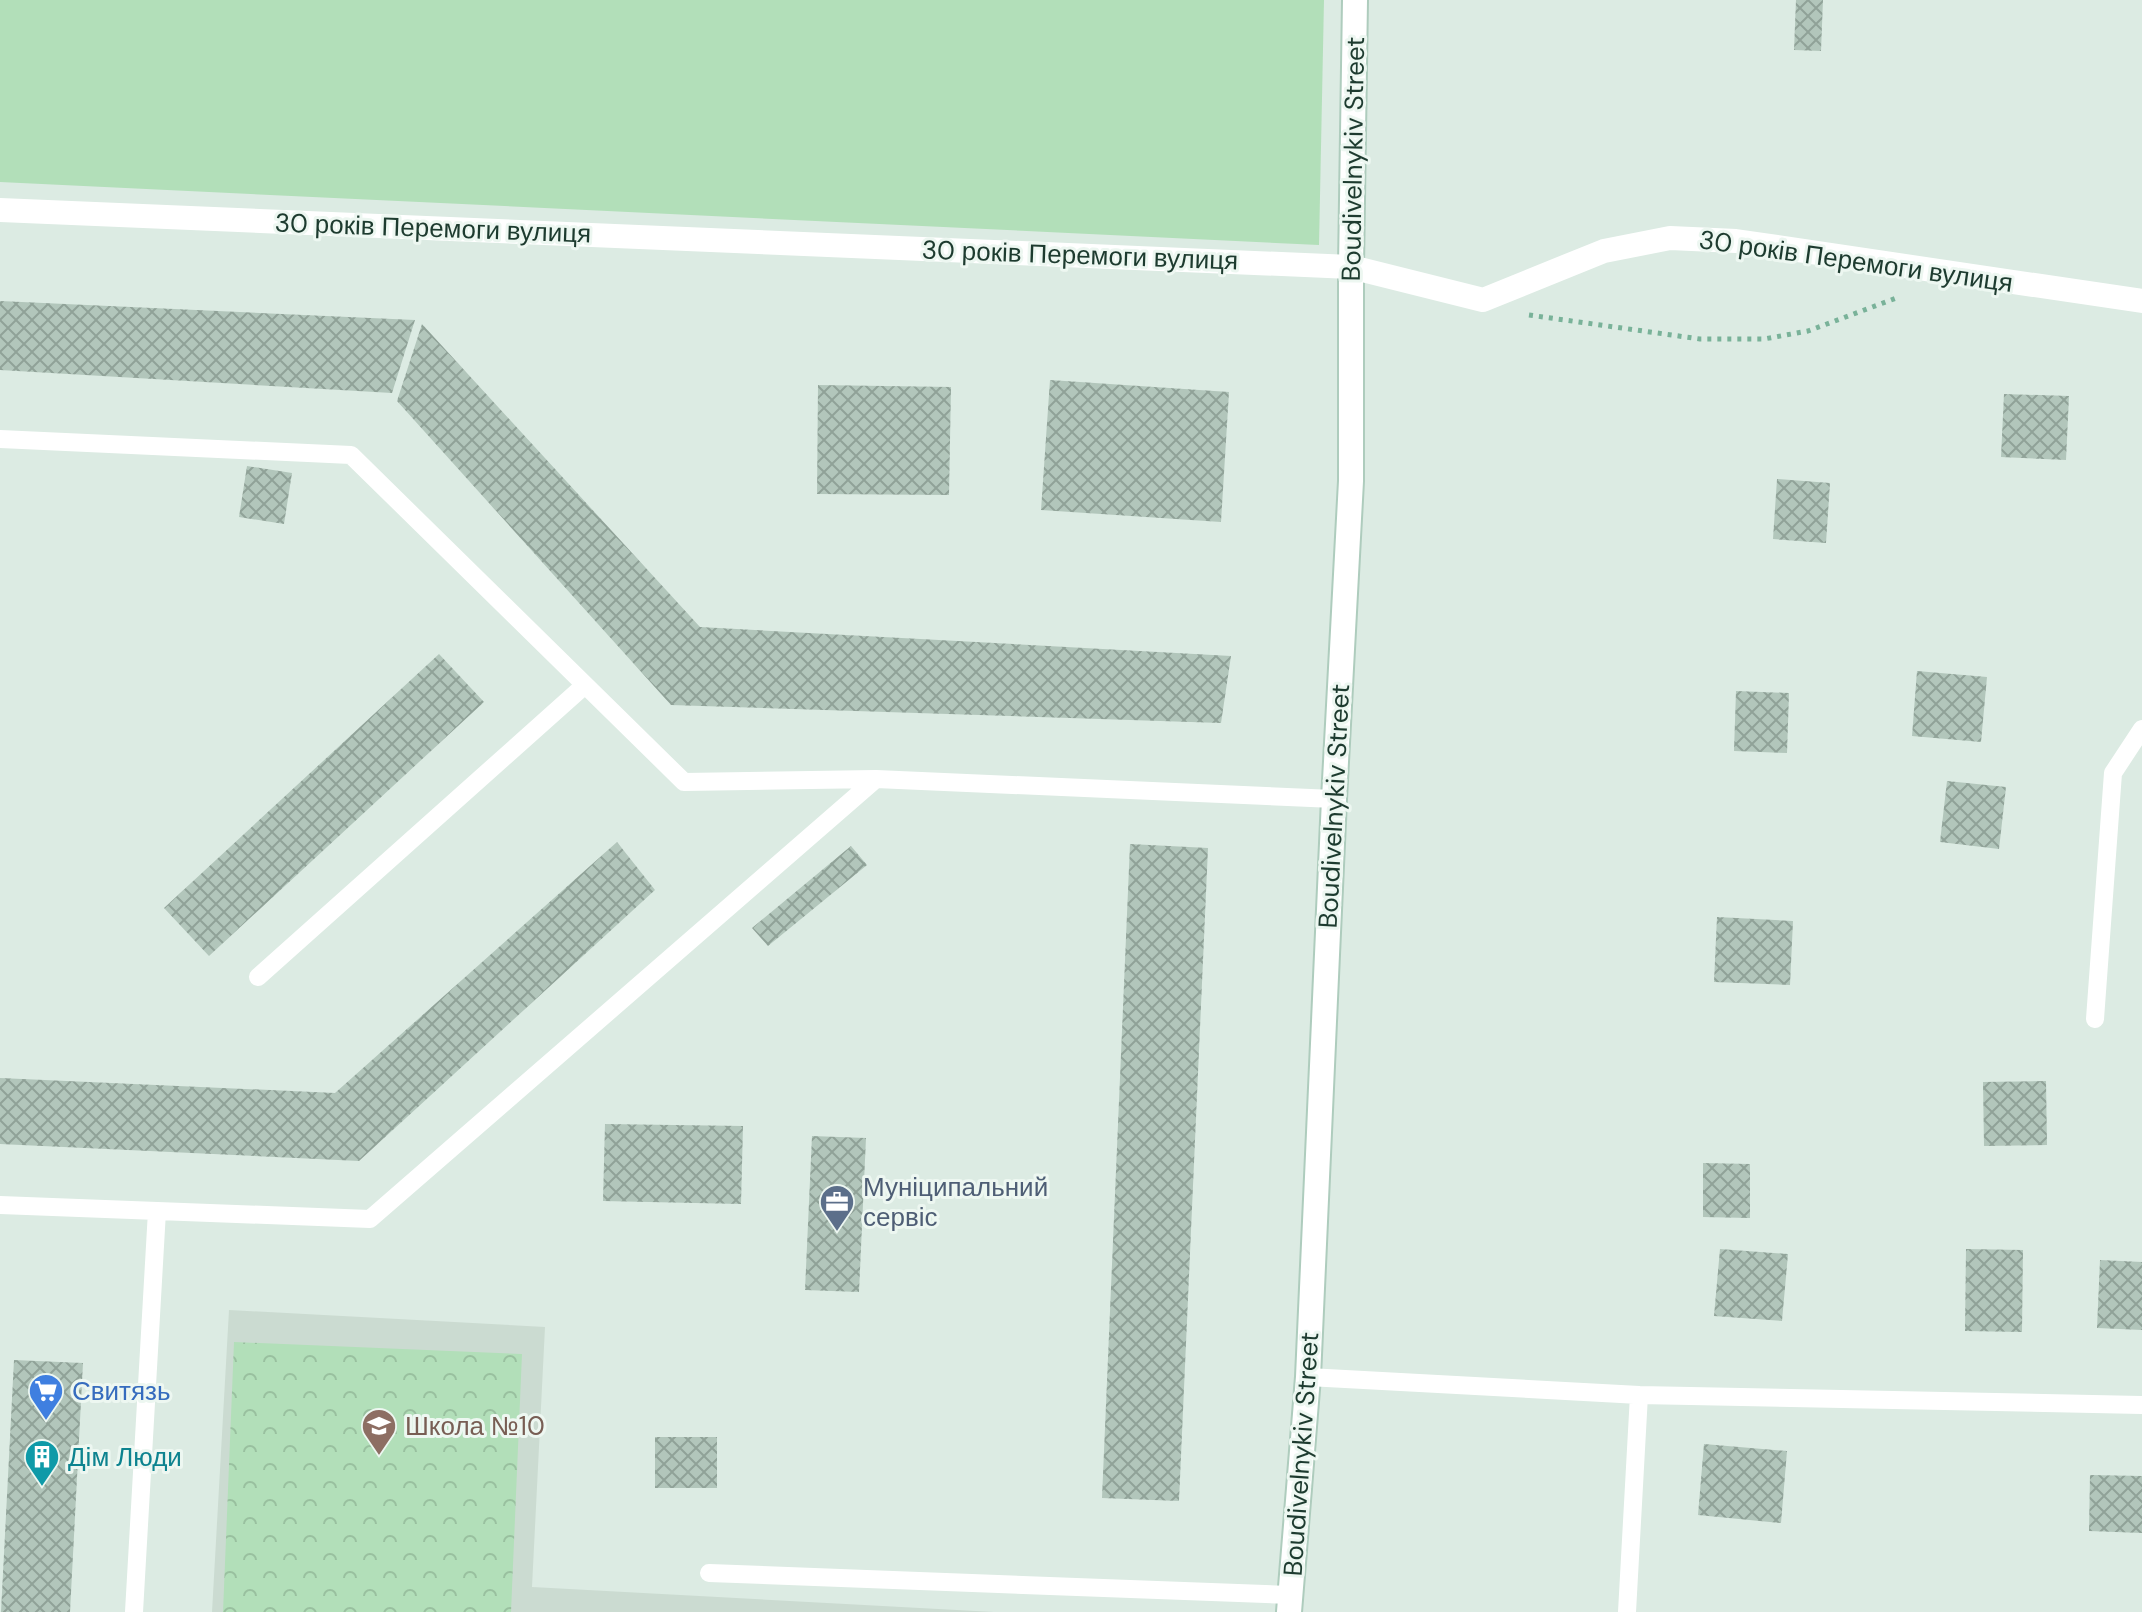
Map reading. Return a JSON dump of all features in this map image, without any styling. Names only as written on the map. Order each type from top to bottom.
[{"type":"street","name":"Boudivelnykiv Street","points":[[1289,1603],[1308,1377],[1351,481],[1355,0]]},
{"type":"street","name":"30 років Перемоги вулиця","points":[[0,210],[1351,267],[1483,300],[1604,251],[1670,238],[1736,241],[2142,301]]},
{"type":"lane","points":[[0,439],[351,455],[684,782],[876,779],[1334,799]]},
{"type":"lane","points":[[258,977],[585,685]]},
{"type":"lane","points":[[2095,1019],[2113,773],[2142,729]]},
{"type":"lane","points":[[0,1205],[370,1219],[876,779]]},
{"type":"lane","points":[[134,1612],[157,1211]]},
{"type":"lane","points":[[1308,1377],[1639,1395],[2142,1405]]},
{"type":"lane","points":[[1627,1612],[1639,1395]]},
{"type":"lane","points":[[709,1573],[1289,1603]]},
{"type":"path","points":[[1483,300],[1523,314],[1627,330],[1700,339],[1764,339],[1808,331],[1911,292]]},
{"type":"shaded area","name":"Школа №10","points":[[229,1310],[545,1327],[532,1587],[994,1612],[212,1612]]},
{"type":"green space","points":[[0,0],[1324,0],[1319,245],[0,182]]},
{"type":"green space","name":"Школа №10","points":[[234,1342],[522,1354],[511,1612],[223,1612]]},
{"type":"building","points":[[1796,0],[1823,0],[1821,51],[1794,50]]},
{"type":"building","points":[[0,301],[415,320],[392,393],[0,370]]},
{"type":"building","points":[[422,324],[700,627],[1231,656],[1221,723],[671,705],[397,401]]},
{"type":"building","points":[[1050,380],[1229,392],[1221,522],[1041,510]]},
{"type":"building","points":[[818,385],[951,387],[949,495],[817,494]]},
{"type":"building","points":[[2004,394],[2069,396],[2066,460],[2001,457]]},
{"type":"building","points":[[247,466],[292,473],[284,524],[239,517]]},
{"type":"building","points":[[1777,479],[1830,483],[1826,543],[1773,539]]},
{"type":"building","points":[[439,654],[484,702],[209,956],[164,908]]},
{"type":"building","points":[[1917,671],[1987,677],[1981,742],[1912,736]]},
{"type":"building","points":[[1736,691],[1789,693],[1787,753],[1734,751]]},
{"type":"building","points":[[1947,781],[2006,787],[1999,849],[1940,842]]},
{"type":"building","points":[[617,842],[655,890],[359,1161],[0,1144],[0,1078],[335,1093]]},
{"type":"building","points":[[1130,844],[1208,848],[1179,1501],[1102,1498]]},
{"type":"building","points":[[851,846],[867,865],[768,946],[752,928]]},
{"type":"building","points":[[1717,917],[1793,921],[1790,985],[1714,982]]},
{"type":"building","points":[[2046,1081],[2047,1145],[1984,1146],[1983,1082]]},
{"type":"building","points":[[605,1124],[743,1126],[741,1204],[603,1201]]},
{"type":"building","points":[[812,1136],[866,1138],[859,1292],[805,1290]]},
{"type":"building","points":[[1703,1163],[1750,1164],[1750,1218],[1703,1217]]},
{"type":"building","points":[[1720,1249],[1788,1254],[1782,1321],[1714,1316]]},
{"type":"building","points":[[1966,1249],[2023,1250],[2022,1332],[1965,1331]]},
{"type":"building","points":[[2100,1260],[2142,1262],[2142,1330],[2097,1328]]},
{"type":"building","name":"Дім Люди","points":[[14,1360],[83,1363],[70,1612],[1,1612]]},
{"type":"building","points":[[655,1437],[717,1437],[717,1488],[655,1488]]},
{"type":"building","points":[[1704,1444],[1787,1451],[1781,1523],[1698,1515]]},
{"type":"building","points":[[2090,1475],[2142,1476],[2142,1533],[2089,1531]]},
{"type":"place","name":"Муніципальний сервіс","points":[[837,1233]]},
{"type":"place","name":"Свитязь","points":[[46,1422]]},
{"type":"place","name":"Школа №10","points":[[379,1457]]},
{"type":"place","name":"Дім Люди","points":[[42,1488]]}]
